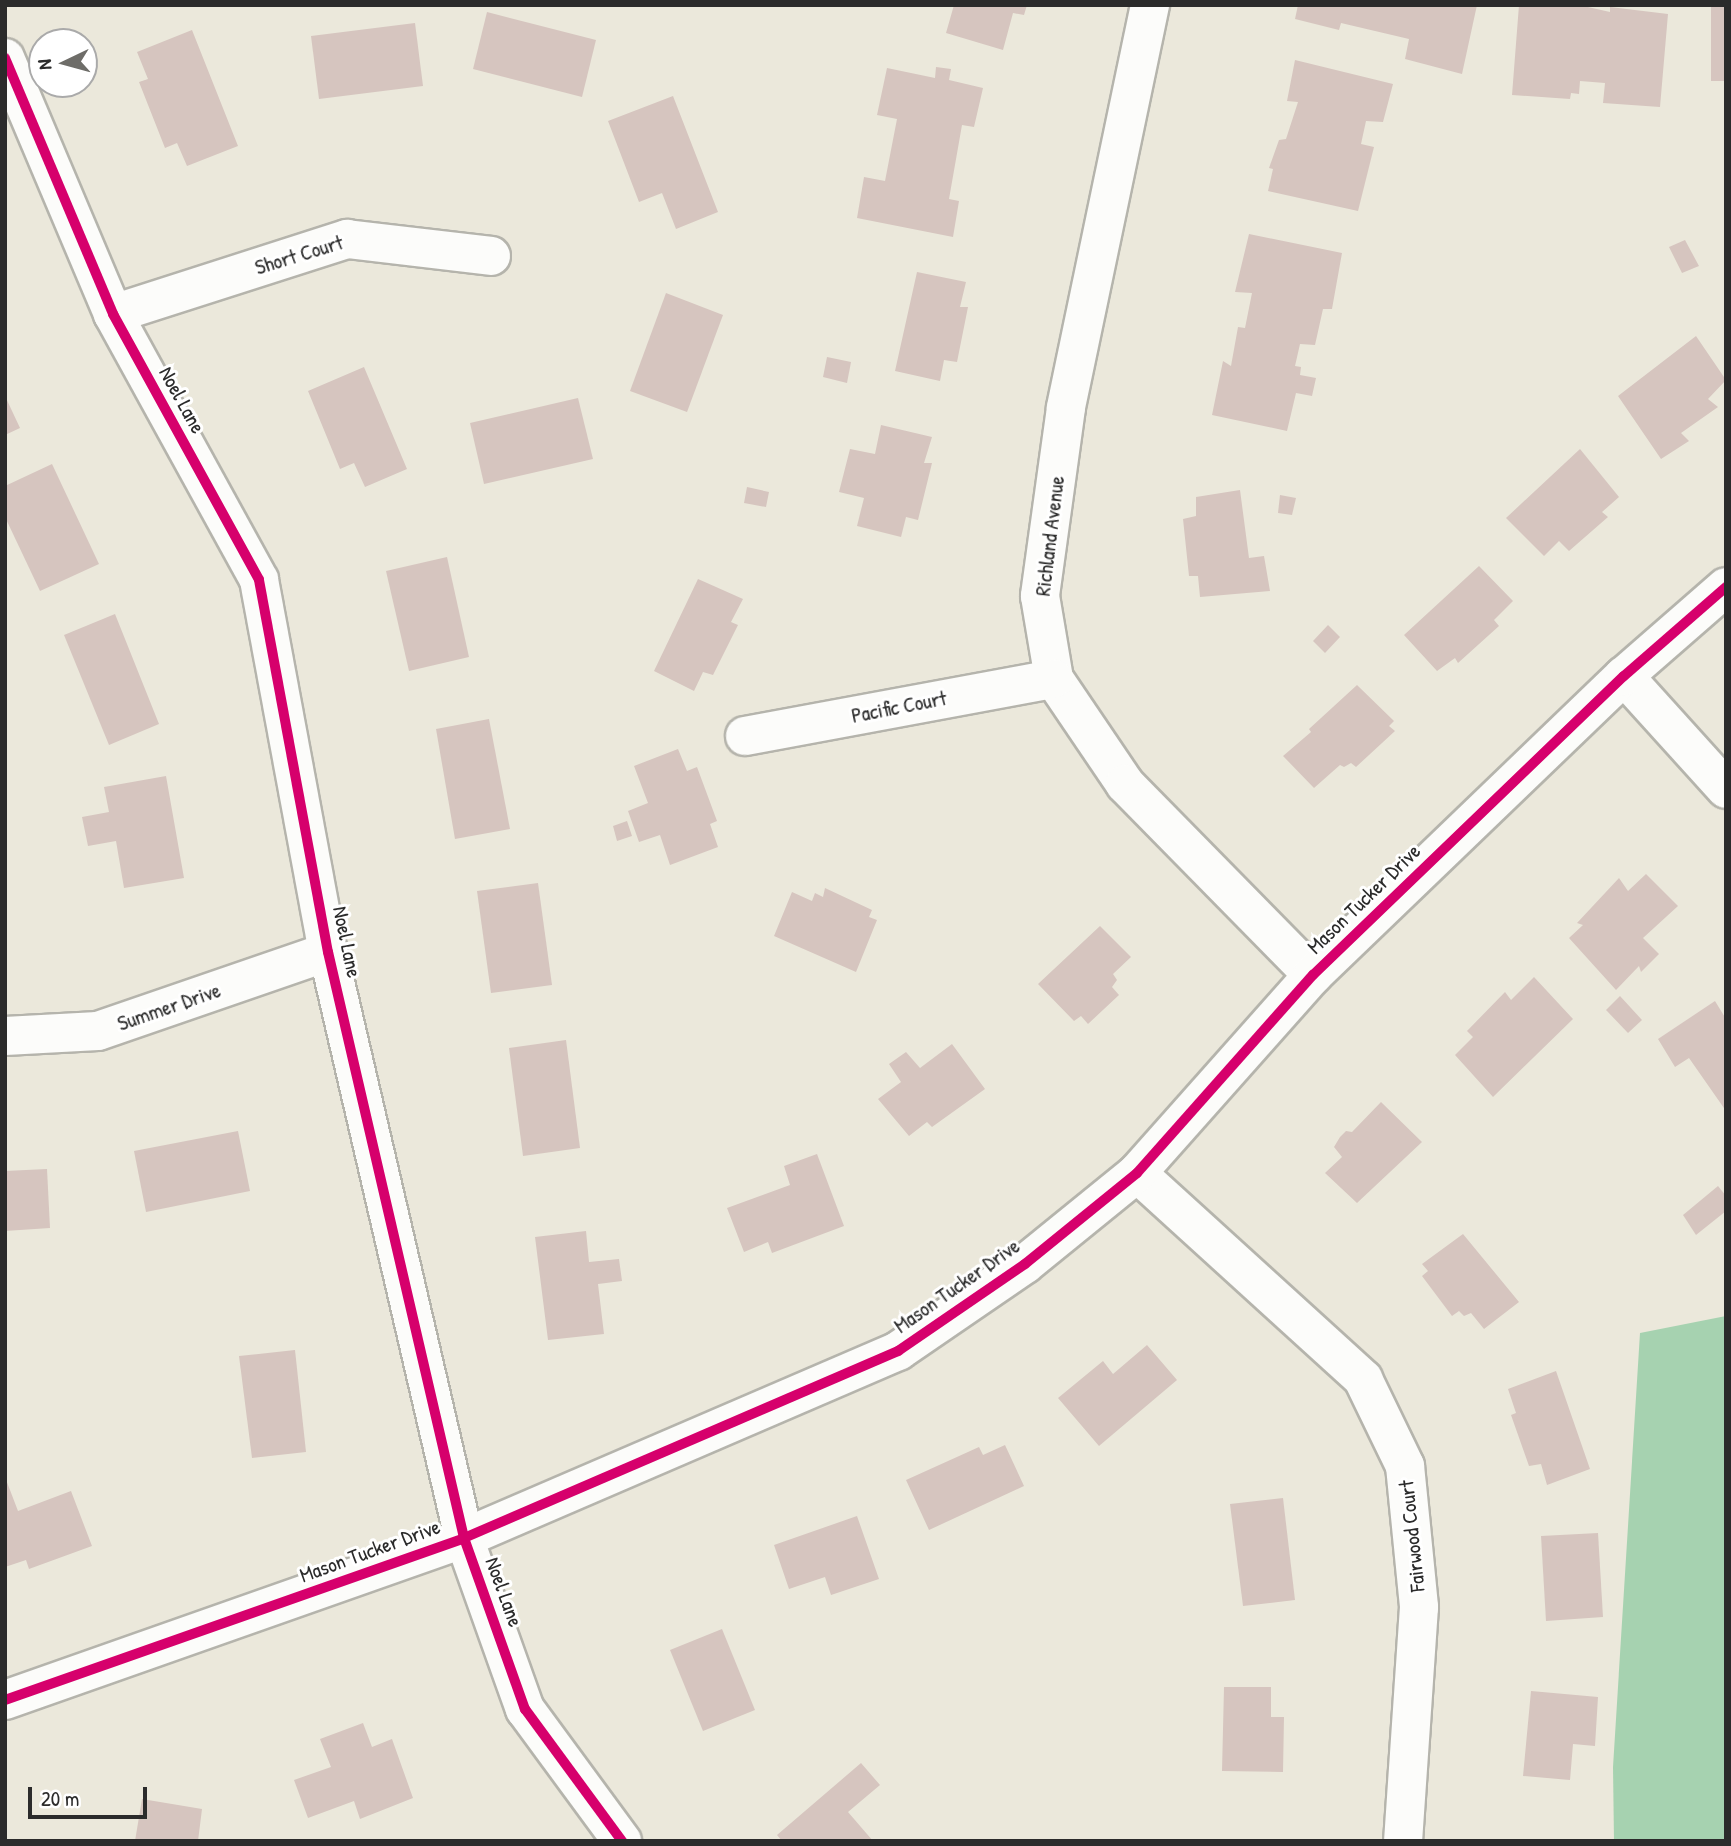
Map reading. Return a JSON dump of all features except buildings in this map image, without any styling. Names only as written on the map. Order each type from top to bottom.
[{"type":"street","name":"Richland Avenue","points":[[1150,5],[1066,408],[1040,596],[1054,679],[1125,785],[1313,975]]},
{"type":"street","name":"Noel Lane","points":[[5,58],[113,314],[260,580],[328,952],[464,1538],[525,1709],[622,1841]]},
{"type":"street","name":"Short Court","points":[[113,314],[347,239],[491,256]]},
{"type":"street","name":"Mason Tucker Drive","points":[[5,1700],[464,1538],[898,1351],[1025,1264],[1137,1173],[1313,975],[1624,676],[1726,587]]},
{"type":"street","points":[[1624,676],[1726,789]]},
{"type":"street","name":"Pacific Court","points":[[746,736],[1054,679]]},
{"type":"street","name":"Summer Drive","points":[[5,1036],[98,1031],[328,952]]},
{"type":"street","name":"Fairwood Court","points":[[1137,1173],[1363,1379],[1405,1466],[1419,1607],[1403,1841]]},
{"type":"green space","points":[[1726,1316],[1726,1841],[1614,1841],[1613,1767],[1640,1333]]},
{"type":"cycle path","points":[[5,58],[113,314],[259,580],[328,952],[464,1538],[525,1709],[622,1841]]},
{"type":"cycle path","points":[[5,1700],[464,1538],[898,1351],[1025,1264],[1137,1173],[1313,975],[1624,676],[1726,587]]}]
